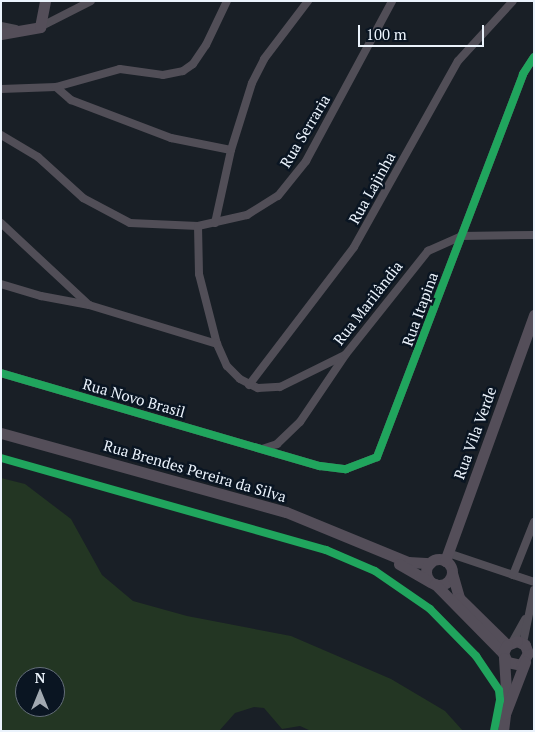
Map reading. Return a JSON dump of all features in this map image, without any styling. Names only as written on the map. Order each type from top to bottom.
[{"type":"main road","points":[[1,34],[40,27],[45,1]]},
{"type":"main road","name":"Rua Vila Verde","points":[[447,557],[534,315]]},
{"type":"main road","name":"Rua Brendes Pereira da Silva","points":[[1,433],[286,512],[412,563],[430,562]]},
{"type":"main road","name":"Rua Brendes Pereira da Silva","points":[[376,549],[432,583],[518,646]]},
{"type":"main road","points":[[452,574],[446,583],[432,583],[426,572],[430,562],[447,557],[452,574],[459,598],[518,646],[529,658]]},
{"type":"main road","points":[[518,646],[516,666],[529,658]]},
{"type":"main road","points":[[503,731],[518,646]]},
{"type":"main road","points":[[508,708],[529,658]]},
{"type":"street","points":[[40,27],[91,1]]},
{"type":"street","points":[[1,89],[56,86],[120,69],[163,75],[183,71],[193,64],[206,45],[227,1]]},
{"type":"street","points":[[216,223],[232,150],[252,83],[264,59],[308,1]]},
{"type":"street","name":"Rua Serraria","points":[[1,135],[38,156],[83,198],[118,218],[144,225],[198,226],[247,215],[264,206],[291,181],[317,144],[392,1]]},
{"type":"street","name":"Rua Lajinha","points":[[249,385],[354,247],[458,61],[513,1]]},
{"type":"street","points":[[1,26],[24,31]]},
{"type":"street","name":"Rua Itapina","points":[[260,449],[333,468],[356,467],[377,457],[523,74],[534,57]]},
{"type":"street","points":[[56,86],[71,100],[171,138],[232,150]]},
{"type":"street","points":[[1,223],[89,305]]},
{"type":"street","points":[[198,226],[199,274],[217,344],[232,373],[249,385],[264,389],[280,387],[346,354]]},
{"type":"street","name":"Rua Marilândia","points":[[260,449],[277,444],[300,422],[346,354],[420,258],[437,246],[461,236],[534,235]]},
{"type":"street","points":[[1,284],[89,305],[217,344]]},
{"type":"street","name":"Rua Novo Brasil","points":[[1,373],[260,449]]},
{"type":"street","points":[[513,575],[534,522]]},
{"type":"street","points":[[447,557],[534,582]]},
{"type":"street","points":[[518,646],[534,590]]},
{"type":"green space","points":[[1,478],[25,484],[71,519],[102,575],[133,601],[187,616],[291,636],[391,679],[445,711],[463,731],[311,731],[300,726],[282,729],[264,708],[254,707],[235,713],[219,731],[1,731]]},
{"type":"cycle path","points":[[1,373],[320,466],[346,469],[377,457],[523,74],[534,57]]},
{"type":"cycle path","points":[[1,458],[326,550],[375,571],[430,609],[476,656],[499,690],[500,700],[494,731]]}]
